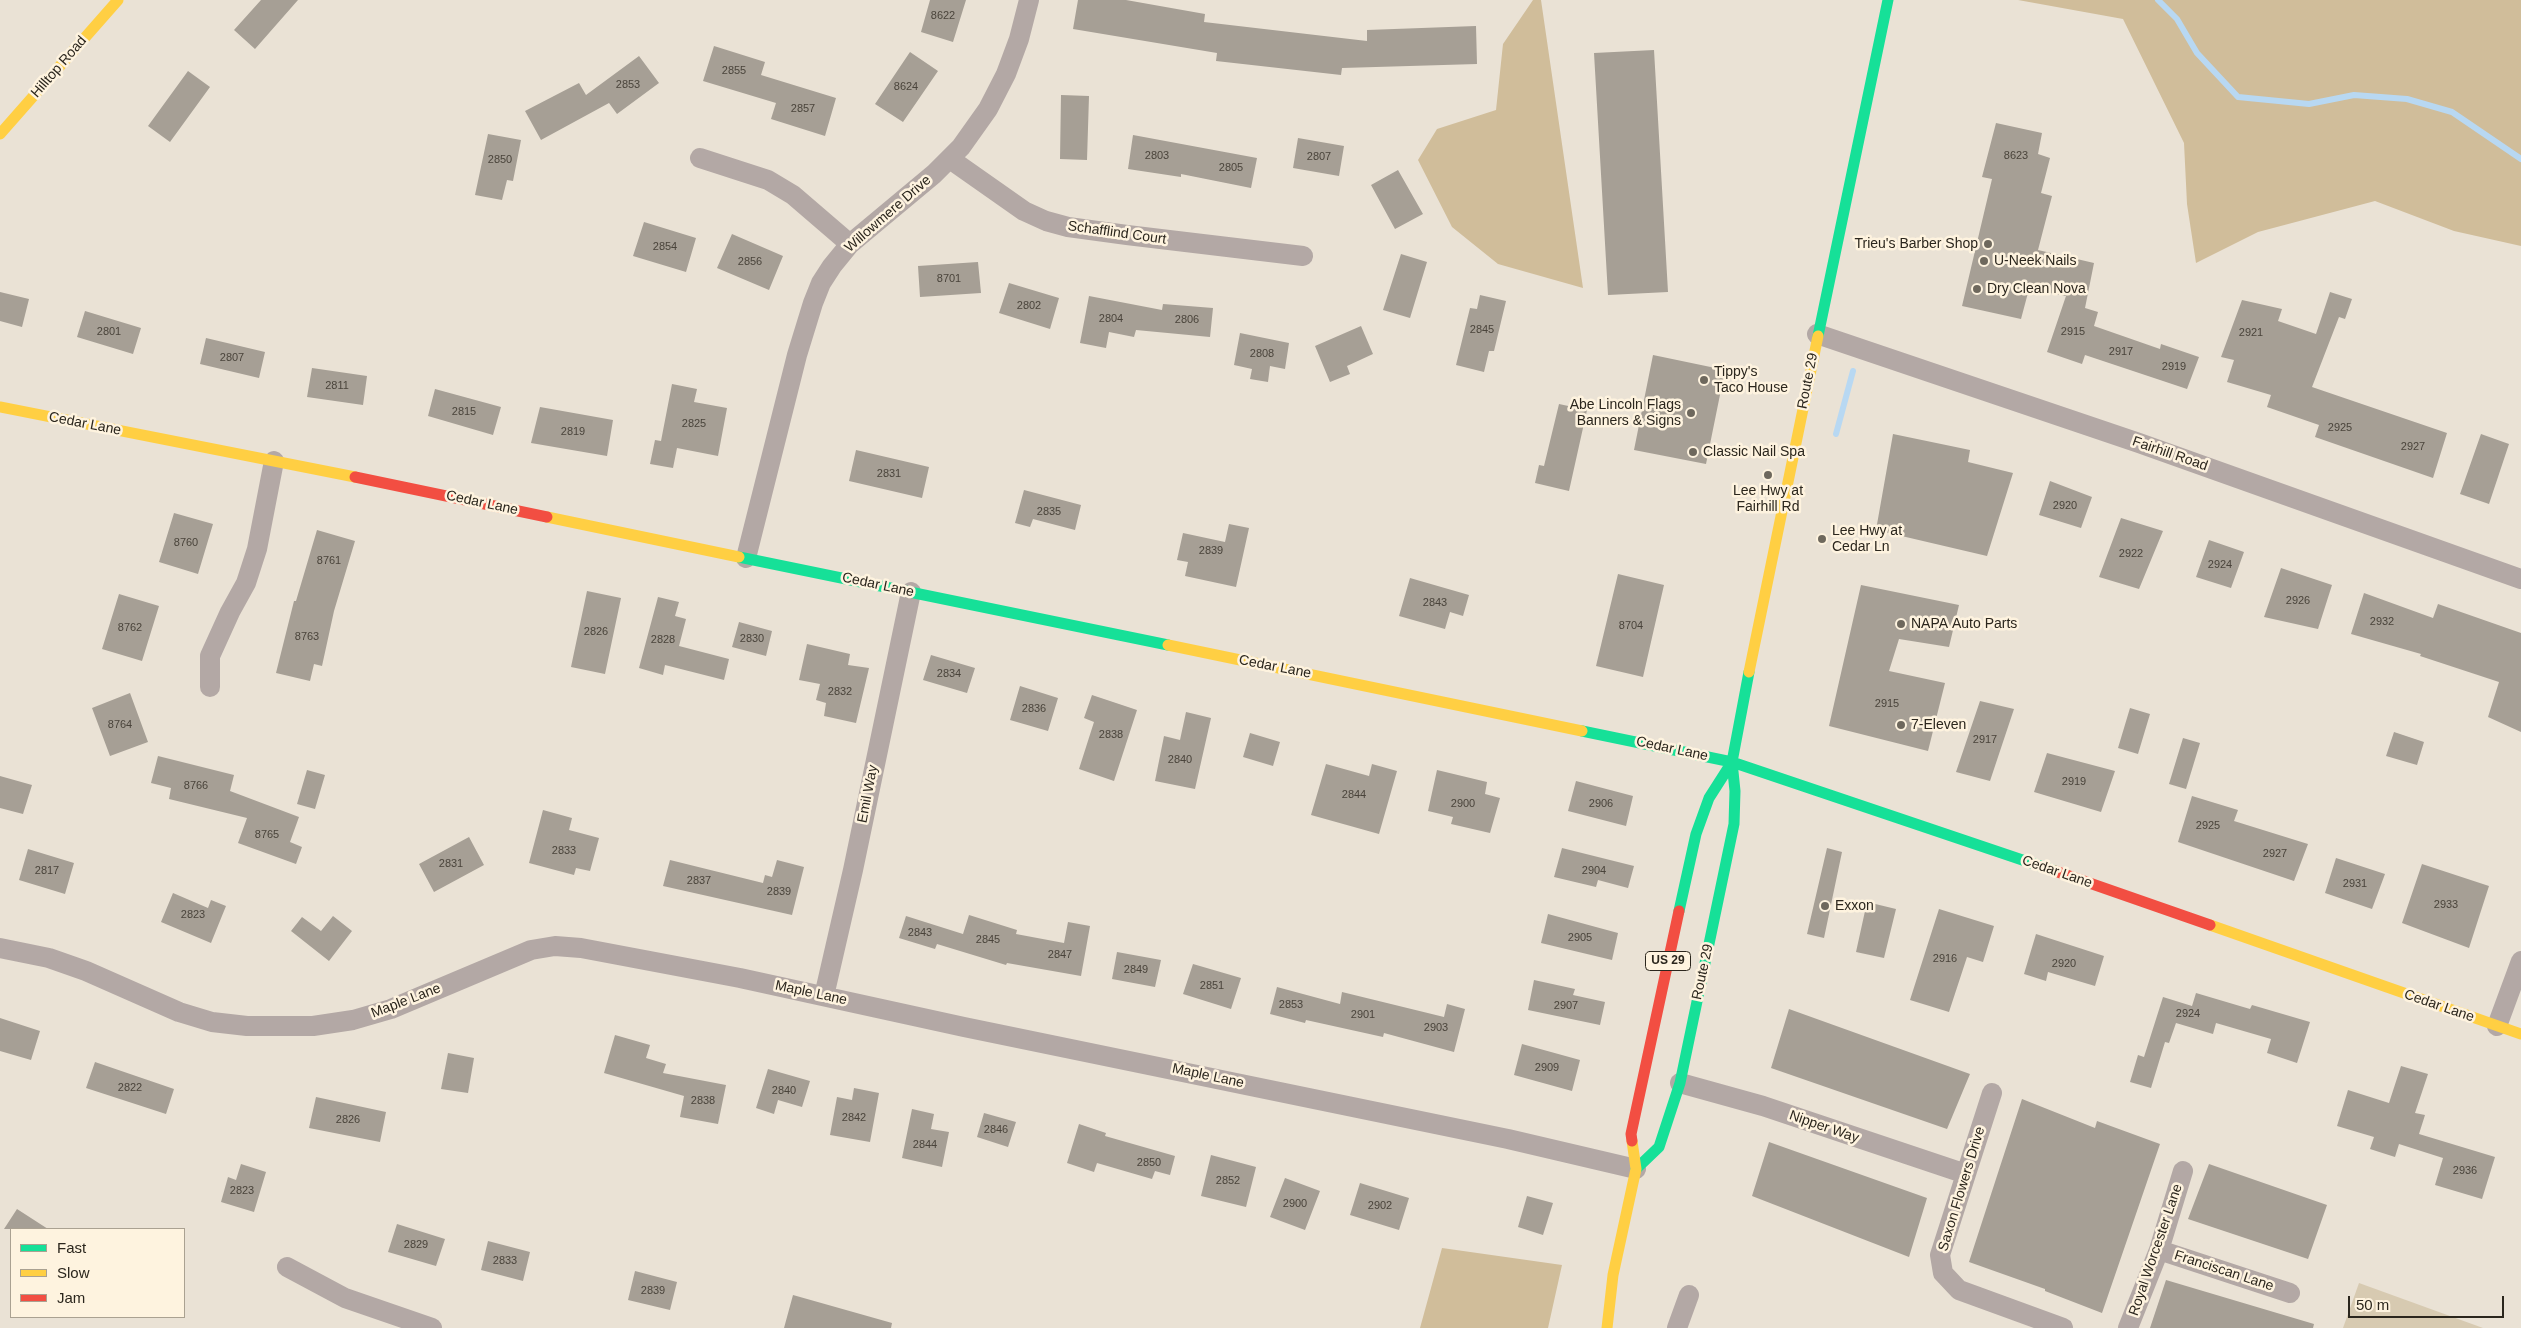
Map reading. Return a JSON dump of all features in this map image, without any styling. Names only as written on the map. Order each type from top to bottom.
[{"type":"main road","name":"Route 29","points":[[1636,1169],[1659,1147],[1680,1083],[1734,824],[1735,792],[1732,762],[1817,334],[1888,0]]},
{"type":"main road","name":"Hilltop Road","points":[[0,134],[107,4]]},
{"type":"main road","name":"Cedar Lane","points":[[0,407],[274,461],[1732,762],[1933,828],[2521,1034]]},
{"type":"main road","name":"Route 29","points":[[1607,1328],[1613,1275],[1636,1169],[1631,1134],[1696,834],[1709,798],[1732,762]]},
{"type":"street","name":"Willowmere Drive","points":[[746,558],[797,355],[813,303],[832,266],[850,244],[950,159],[988,109],[1006,74],[1019,39],[1029,0]]},
{"type":"street","points":[[700,158],[768,180],[793,195],[850,244]]},
{"type":"street","name":"Schafflind Court","points":[[950,159],[1024,211],[1046,221],[1127,235],[1303,256]]},
{"type":"street","name":"Fairhill Road","points":[[1817,334],[2139,443],[2521,579]]},
{"type":"street","points":[[210,687],[210,656],[230,612],[246,583],[252,566],[274,461]]},
{"type":"street","name":"Emil Way","points":[[824,996],[853,870],[911,592]]},
{"type":"street","name":"Maple Lane","points":[[0,948],[49,958],[86,971],[179,1012],[212,1022],[247,1026],[314,1026],[353,1020],[391,1008],[531,950],[555,946],[618,954],[1508,1139],[1636,1169]]},
{"type":"street","points":[[2497,1026],[2521,961]]},
{"type":"street","name":"Nipper Way","points":[[1680,1083],[1763,1106],[1966,1174]]},
{"type":"street","name":"Saxon Flowers Drive","points":[[1992,1093],[1940,1255],[1944,1273],[1959,1290],[2063,1328]]},
{"type":"street","name":"Royal Worcester Lane","points":[[2128,1328],[2158,1250],[2183,1171]]},
{"type":"street","name":"Franciscan Lane","points":[[2158,1250],[2290,1293]]},
{"type":"street","points":[[287,1267],[345,1298],[432,1328]]},
{"type":"street","points":[[1677,1328],[1689,1295]]},
{"type":"shaded area","points":[[1533,0],[1541,0],[1583,288],[1498,264],[1452,227],[1418,160],[1437,129],[1496,110],[1503,44]]},
{"type":"shaded area","points":[[2018,0],[2521,0],[2521,246],[2454,231],[2375,201],[2258,232],[2196,263],[2187,204],[2184,143],[2123,19]]},
{"type":"shaded area","points":[[1442,1248],[1562,1265],[1548,1328],[1420,1328]]},
{"type":"shaded area","points":[[2359,1283],[2483,1328],[2343,1328]]},
{"type":"building","points":[[261,0],[298,0],[255,49],[234,30]]},
{"type":"building","points":[[930,0],[966,0],[953,42],[921,32]]},
{"type":"building","points":[[1078,0],[1126,0],[1205,14],[1204,22],[1367,41],[1367,30],[1476,26],[1477,64],[1342,68],[1341,75],[1216,61],[1217,53],[1073,29]]},
{"type":"building","points":[[714,46],[765,62],[761,75],[836,98],[825,136],[771,119],[776,103],[703,81]]},
{"type":"building","points":[[1654,50],[1668,292],[1608,295],[1594,53]]},
{"type":"building","points":[[910,52],[938,71],[903,122],[875,104]]},
{"type":"building","points":[[639,56],[659,83],[617,114],[609,103],[541,140],[525,111],[579,83],[586,95]]},
{"type":"building","points":[[188,71],[210,87],[170,142],[148,126]]},
{"type":"building","points":[[1061,95],[1089,96],[1087,160],[1060,159]]},
{"type":"building","points":[[1996,123],[2042,133],[2038,154],[2050,158],[2041,193],[2052,196],[2038,250],[2094,263],[2085,308],[2098,312],[2094,326],[2160,349],[2161,344],[2199,357],[2187,389],[2085,355],[2082,364],[2047,352],[2066,296],[2029,289],[2021,319],[1962,306],[1992,179],[1982,177]]},
{"type":"building","points":[[488,134],[521,140],[513,181],[507,180],[502,200],[475,195]]},
{"type":"building","points":[[1133,135],[1257,158],[1251,188],[1181,174],[1181,177],[1128,169]]},
{"type":"building","points":[[1298,138],[1344,146],[1339,176],[1293,168]]},
{"type":"building","points":[[1398,170],[1423,214],[1395,229],[1371,185]]},
{"type":"building","points":[[644,222],[696,238],[686,272],[633,256]]},
{"type":"building","points":[[732,234],[783,256],[769,290],[717,268]]},
{"type":"building","points":[[1401,254],[1427,262],[1410,318],[1383,310]]},
{"type":"building","points":[[978,262],[981,293],[920,297],[918,266]]},
{"type":"building","points":[[1009,283],[1059,298],[1050,329],[999,313]]},
{"type":"building","points":[[0,292],[29,299],[22,327],[0,321]]},
{"type":"building","points":[[2330,292],[2352,299],[2345,319],[2339,317],[2312,387],[2447,433],[2433,478],[2315,437],[2319,425],[2267,407],[2271,395],[2227,382],[2234,360],[2221,357],[2242,300],[2282,309],[2278,321],[2316,334]]},
{"type":"building","points":[[1480,295],[1506,301],[1494,351],[1489,351],[1484,372],[1456,365],[1470,308],[1477,309]]},
{"type":"building","points":[[1089,296],[1162,310],[1163,304],[1213,308],[1210,337],[1136,330],[1134,337],[1109,332],[1106,348],[1080,343]]},
{"type":"building","points":[[85,311],[141,328],[133,354],[77,337]]},
{"type":"building","points":[[1361,326],[1373,354],[1347,366],[1350,374],[1330,382],[1315,346]]},
{"type":"building","points":[[1240,333],[1289,343],[1285,369],[1270,366],[1268,382],[1250,379],[1252,369],[1234,365]]},
{"type":"building","points":[[206,338],[265,352],[259,378],[200,364]]},
{"type":"building","points":[[1653,355],[1725,370],[1706,464],[1634,450]]},
{"type":"building","points":[[312,368],[367,376],[363,405],[307,397]]},
{"type":"building","points":[[672,384],[697,389],[694,402],[727,408],[718,456],[677,448],[673,468],[650,464],[655,440],[661,441]]},
{"type":"building","points":[[435,389],[501,407],[493,435],[428,416]]},
{"type":"building","points":[[1559,404],[1587,410],[1569,491],[1535,483],[1539,465],[1544,466]]},
{"type":"building","points":[[540,407],[613,420],[607,456],[531,443]]},
{"type":"building","points":[[1893,434],[1970,450],[1968,462],[2013,473],[1987,556],[1876,530]]},
{"type":"building","points":[[2481,434],[2509,444],[2489,504],[2460,494]]},
{"type":"building","points":[[856,450],[929,467],[922,498],[849,481]]},
{"type":"building","points":[[2050,481],[2092,497],[2081,528],[2039,515]]},
{"type":"building","points":[[1024,490],[1081,505],[1075,530],[1033,519],[1030,527],[1015,523]]},
{"type":"building","points":[[174,513],[213,524],[198,574],[159,562]]},
{"type":"building","points":[[2121,518],[2163,531],[2139,589],[2099,577]]},
{"type":"building","points":[[1229,524],[1249,528],[1236,587],[1185,576],[1188,562],[1177,560],[1183,533],[1225,542]]},
{"type":"building","points":[[317,530],[355,541],[334,611],[322,666],[314,664],[310,681],[276,673],[294,601],[296,601]]},
{"type":"building","points":[[2209,540],[2244,552],[2231,588],[2196,577]]},
{"type":"building","points":[[2281,568],[2332,585],[2318,629],[2264,617]]},
{"type":"building","points":[[1618,574],[1664,585],[1643,677],[1596,666]]},
{"type":"building","points":[[1410,578],[1469,595],[1463,616],[1450,612],[1445,629],[1399,616]]},
{"type":"building","points":[[1861,585],[1959,605],[1949,647],[1899,639],[1889,671],[1945,683],[1928,751],[1829,726]]},
{"type":"building","points":[[587,591],[621,598],[605,674],[571,667]]},
{"type":"building","points":[[2364,593],[2433,618],[2438,604],[2521,633],[2521,732],[2488,717],[2499,682],[2420,656],[2421,654],[2351,634]]},
{"type":"building","points":[[119,594],[159,606],[142,661],[102,649]]},
{"type":"building","points":[[658,597],[679,602],[675,616],[686,619],[679,646],[729,659],[724,680],[665,665],[663,675],[639,668]]},
{"type":"building","points":[[739,622],[772,631],[766,656],[732,647]]},
{"type":"building","points":[[807,644],[850,654],[848,665],[869,668],[856,723],[824,716],[826,703],[816,700],[820,684],[799,680]]},
{"type":"building","points":[[931,655],[975,668],[967,693],[923,680]]},
{"type":"building","points":[[1020,686],[1058,698],[1048,731],[1010,720]]},
{"type":"building","points":[[130,693],[148,742],[110,756],[92,708]]},
{"type":"building","points":[[1092,695],[1137,710],[1114,781],[1079,769],[1094,722],[1084,718]]},
{"type":"building","points":[[1980,701],[2014,709],[1990,781],[1956,772]]},
{"type":"building","points":[[2130,708],[2150,714],[2138,754],[2118,748]]},
{"type":"building","points":[[1186,712],[1211,718],[1195,789],[1155,781],[1164,736],[1180,740]]},
{"type":"building","points":[[2394,732],[2424,742],[2417,765],[2386,756]]},
{"type":"building","points":[[1250,733],[1280,742],[1273,766],[1243,757]]},
{"type":"building","points":[[2183,738],[2200,743],[2186,789],[2169,784]]},
{"type":"building","points":[[2047,753],[2115,771],[2101,812],[2034,792]]},
{"type":"building","points":[[158,756],[234,775],[230,791],[299,817],[290,842],[302,847],[296,864],[238,843],[247,818],[169,799],[171,788],[151,783]]},
{"type":"building","points":[[1326,764],[1369,776],[1372,764],[1397,771],[1379,834],[1311,815]]},
{"type":"building","points":[[307,770],[325,775],[315,809],[297,804]]},
{"type":"building","points":[[1437,770],[1487,782],[1485,794],[1500,798],[1490,833],[1451,824],[1453,817],[1428,811]]},
{"type":"building","points":[[0,776],[32,785],[23,814],[0,808]]},
{"type":"building","points":[[1576,781],[1633,796],[1626,826],[1568,811]]},
{"type":"building","points":[[2192,796],[2238,810],[2234,821],[2308,844],[2294,881],[2178,842]]},
{"type":"building","points":[[543,810],[572,818],[569,830],[599,838],[590,871],[576,868],[574,875],[529,863]]},
{"type":"building","points":[[469,837],[484,865],[434,892],[419,864]]},
{"type":"building","points":[[1562,848],[1634,866],[1628,888],[1598,880],[1596,887],[1554,877]]},
{"type":"building","points":[[1827,848],[1842,852],[1824,938],[1807,934]]},
{"type":"building","points":[[28,849],[74,863],[65,894],[19,880]]},
{"type":"building","points":[[2336,858],[2385,874],[2372,909],[2325,893]]},
{"type":"building","points":[[670,860],[763,883],[765,875],[772,877],[777,860],[804,867],[792,915],[663,886]]},
{"type":"building","points":[[2422,864],[2489,886],[2469,948],[2402,923]]},
{"type":"building","points":[[173,893],[208,908],[211,900],[226,906],[211,943],[161,922]]},
{"type":"building","points":[[1867,902],[1896,909],[1884,958],[1856,952]]},
{"type":"building","points":[[1939,909],[1994,926],[1983,962],[1967,957],[1949,1012],[1910,1000]]},
{"type":"building","points":[[1548,914],[1618,933],[1612,960],[1541,943]]},
{"type":"building","points":[[969,915],[1017,930],[1016,934],[1064,943],[1068,922],[1090,926],[1081,976],[1007,963],[1006,965],[937,944],[935,949],[899,938],[906,916],[963,934]]},
{"type":"building","points":[[333,916],[352,931],[329,961],[291,931],[302,917],[321,931]]},
{"type":"building","points":[[2036,934],[2104,956],[2095,986],[2048,972],[2046,981],[2024,974]]},
{"type":"building","points":[[1117,952],[1161,960],[1155,987],[1112,979]]},
{"type":"building","points":[[1193,964],[1241,978],[1231,1009],[1183,994]]},
{"type":"building","points":[[1534,980],[1575,989],[1573,995],[1605,1002],[1600,1025],[1528,1010]]},
{"type":"building","points":[[1277,987],[1340,1004],[1342,992],[1444,1017],[1447,1004],[1465,1009],[1454,1052],[1384,1033],[1383,1037],[1306,1020],[1305,1023],[1270,1014]]},
{"type":"building","points":[[2196,993],[2250,1009],[2252,1005],[2310,1022],[2297,1063],[2267,1053],[2271,1039],[2216,1023],[2213,1034],[2176,1023],[2169,1043],[2165,1042],[2151,1088],[2130,1082],[2138,1055],[2144,1057],[2163,997],[2192,1006]]},
{"type":"building","points":[[1789,1009],[1970,1074],[1947,1129],[1771,1068]]},
{"type":"building","points":[[0,1018],[40,1031],[31,1060],[0,1051]]},
{"type":"building","points":[[615,1035],[650,1045],[646,1058],[666,1064],[663,1073],[726,1085],[718,1124],[680,1117],[684,1096],[604,1073]]},
{"type":"building","points":[[1522,1044],[1580,1060],[1572,1091],[1514,1075]]},
{"type":"building","points":[[448,1053],[474,1058],[468,1093],[441,1089]]},
{"type":"building","points":[[95,1062],[174,1089],[166,1114],[86,1088]]},
{"type":"building","points":[[2401,1066],[2428,1074],[2415,1113],[2425,1115],[2419,1134],[2495,1157],[2482,1199],[2435,1185],[2443,1158],[2399,1144],[2395,1157],[2370,1149],[2374,1137],[2337,1126],[2348,1090],[2389,1103]]},
{"type":"building","points":[[768,1069],[810,1081],[802,1107],[778,1100],[774,1114],[756,1108]]},
{"type":"building","points":[[854,1088],[879,1093],[870,1142],[830,1135],[837,1097],[852,1100]]},
{"type":"building","points":[[316,1097],[386,1112],[380,1142],[309,1128]]},
{"type":"building","points":[[2022,1099],[2095,1128],[2097,1121],[2160,1144],[2102,1313],[2045,1291],[2045,1289],[1969,1262]]},
{"type":"building","points":[[912,1109],[934,1114],[931,1129],[949,1132],[942,1167],[902,1158]]},
{"type":"building","points":[[984,1113],[1016,1122],[1008,1147],[977,1137]]},
{"type":"building","points":[[1079,1124],[1106,1133],[1105,1136],[1175,1156],[1170,1175],[1155,1171],[1152,1179],[1097,1163],[1094,1172],[1067,1163]]},
{"type":"building","points":[[1769,1142],[1927,1198],[1909,1257],[1752,1196]]},
{"type":"building","points":[[1211,1155],[1256,1167],[1246,1207],[1201,1196]]},
{"type":"building","points":[[241,1164],[266,1172],[254,1212],[221,1202],[228,1177],[236,1180]]},
{"type":"building","points":[[2209,1164],[2327,1205],[2308,1259],[2188,1219]]},
{"type":"building","points":[[1285,1178],[1320,1191],[1305,1230],[1270,1217]]},
{"type":"building","points":[[1360,1183],[1409,1198],[1399,1230],[1350,1215]]},
{"type":"building","points":[[1527,1196],[1553,1203],[1543,1235],[1518,1227]]},
{"type":"building","points":[[17,1209],[46,1228],[10,1228],[4,1229]]},
{"type":"building","points":[[397,1224],[445,1239],[436,1266],[388,1252]]},
{"type":"building","points":[[488,1241],[530,1252],[523,1281],[481,1270]]},
{"type":"building","points":[[635,1271],[677,1282],[670,1310],[628,1300]]},
{"type":"building","points":[[2166,1280],[2314,1324],[2313,1328],[2150,1328]]},
{"type":"building","points":[[793,1295],[892,1323],[891,1328],[784,1328]]},
{"type":"waterway","points":[[2158,0],[2177,19],[2197,53],[2238,97],[2309,104],[2354,95],[2407,99],[2452,112],[2521,159]]},
{"type":"waterway","points":[[1836,434],[1853,371]]},
{"type":"traffic: fast","points":[[1818,336],[1888,0]]},
{"type":"traffic: fast","points":[[739,557],[1168,645]]},
{"type":"traffic: fast","points":[[1636,1169],[1659,1147],[1680,1083],[1734,824],[1735,791],[1732,762],[1749,672]]},
{"type":"traffic: fast","points":[[1582,731],[1732,762],[2055,871]]},
{"type":"traffic: fast","points":[[1679,911],[1696,834],[1709,798],[1732,762]]},
{"type":"traffic: slow","points":[[0,134],[118,0]]},
{"type":"traffic: slow","points":[[1749,672],[1818,336]]},
{"type":"traffic: slow","points":[[0,407],[355,477]]},
{"type":"traffic: slow","points":[[547,517],[739,557]]},
{"type":"traffic: slow","points":[[1168,645],[1582,731]]},
{"type":"traffic: slow","points":[[2210,925],[2521,1034]]},
{"type":"traffic: slow","points":[[1607,1328],[1613,1275],[1636,1169],[1632,1141]]},
{"type":"traffic: jam","points":[[355,477],[547,517]]},
{"type":"traffic: jam","points":[[2055,871],[2210,925]]},
{"type":"traffic: jam","points":[[1632,1141],[1631,1134],[1679,911]]},
{"type":"place","name":"Trieu's Barber Shop","points":[[1988,244]]},
{"type":"place","name":"U-Neek Nails","points":[[1984,261]]},
{"type":"place","name":"Dry Clean Nova","points":[[1977,289]]},
{"type":"place","name":"Tippy's Taco House","points":[[1704,380]]},
{"type":"place","name":"Abe Lincoln Flags Banners & Signs","points":[[1691,413]]},
{"type":"place","name":"Classic Nail Spa","points":[[1693,452]]},
{"type":"place","name":"Lee Hwy at Fairhill Rd","points":[[1768,475]]},
{"type":"place","name":"Lee Hwy at Cedar Ln","points":[[1822,539]]},
{"type":"place","name":"NAPA Auto Parts","points":[[1901,624]]},
{"type":"place","name":"7-Eleven","points":[[1901,725]]},
{"type":"place","name":"Exxon","points":[[1825,906]]}]
